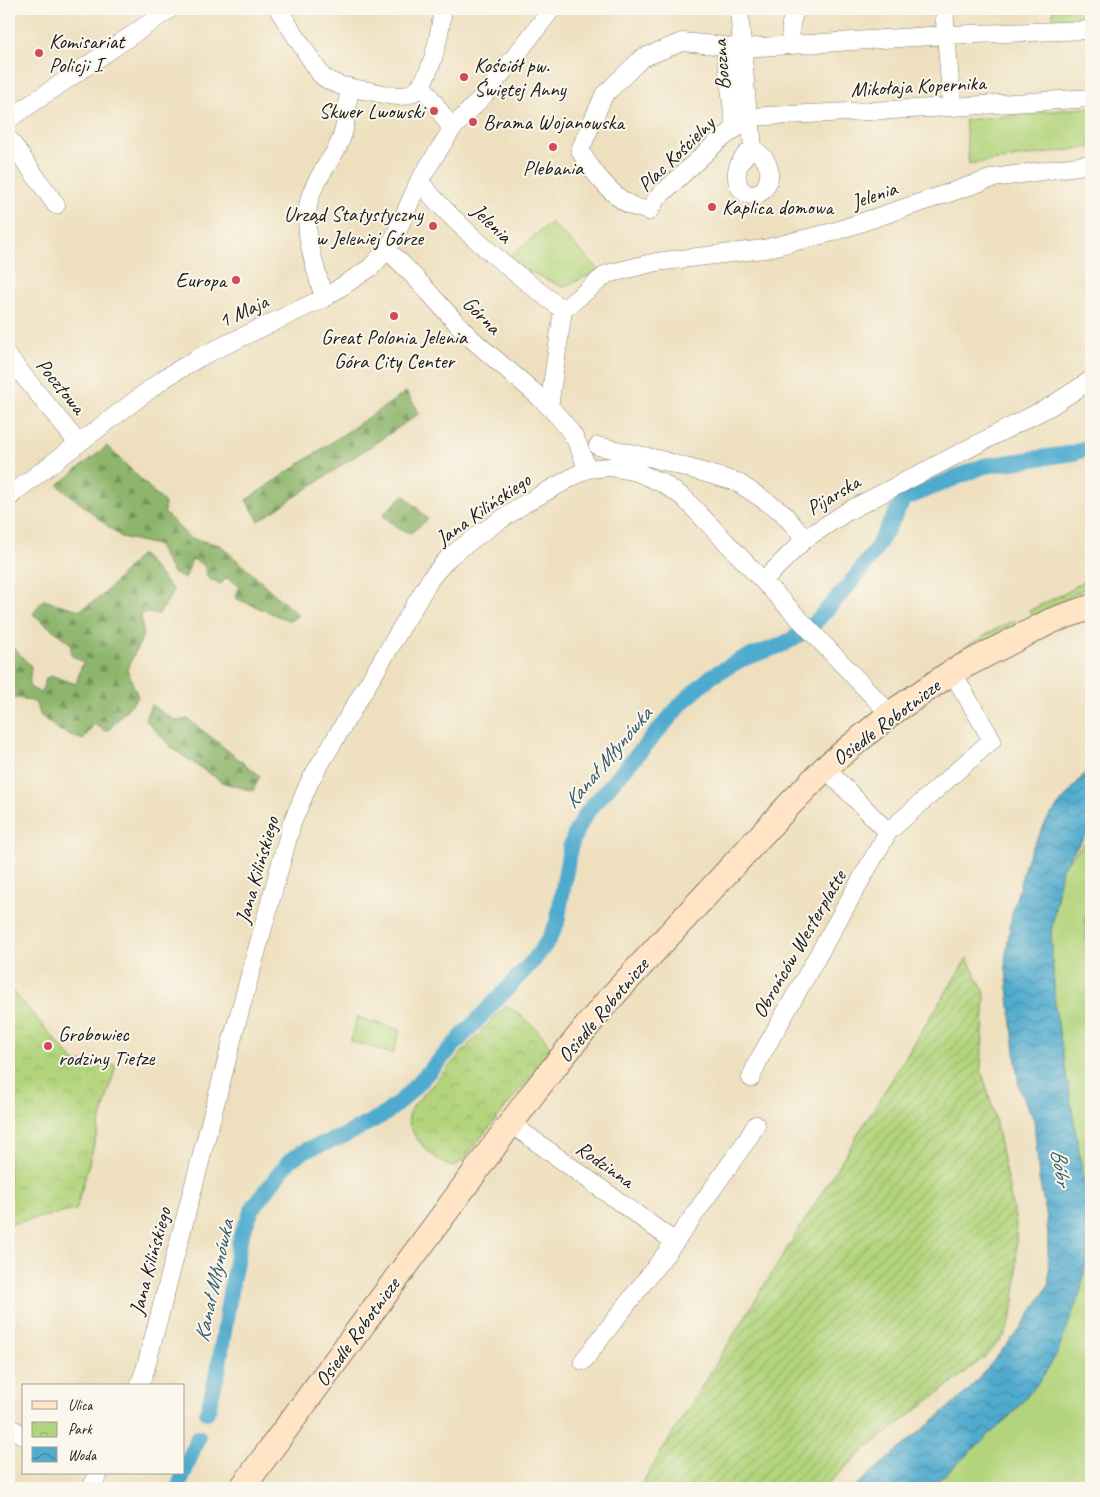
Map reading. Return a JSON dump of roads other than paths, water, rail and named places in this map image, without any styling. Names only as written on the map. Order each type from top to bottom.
[{"type":"street","points":[[9,119],[170,9]]},
{"type":"street","points":[[278,9],[321,76],[334,84],[400,96],[424,88]]},
{"type":"street","points":[[444,9],[439,38],[424,88],[452,128]]},
{"type":"street","name":"1 Maja","points":[[12,495],[165,378],[200,357],[324,298],[370,268],[387,250],[419,181],[452,128],[488,92],[552,9]]},
{"type":"street","name":"Boczna","points":[[739,9],[753,148]]},
{"type":"street","points":[[790,45],[791,23],[796,9]]},
{"type":"street","points":[[944,9],[952,108]]},
{"type":"street","name":"Plac Kościelny","points":[[725,46],[734,129],[718,141],[657,198],[649,211],[630,205],[614,194],[588,165],[580,150],[604,95],[642,58],[682,42],[725,46],[743,48],[1091,30]]},
{"type":"street","points":[[324,298],[308,239],[308,208],[311,195],[345,130],[349,87]]},
{"type":"street","name":"Mikołaja Kopernika","points":[[749,117],[952,108],[1091,98]]},
{"type":"street","points":[[9,139],[56,205]]},
{"type":"street","name":"Jelenia","points":[[419,181],[492,255],[563,310],[607,274],[656,262],[764,249],[833,232],[993,178],[1091,164]]},
{"type":"street","name":"Górna","points":[[387,250],[401,262],[469,336],[548,407]]},
{"type":"street","points":[[563,310],[548,407],[572,435],[587,469],[621,468],[652,478],[673,489],[890,714]]},
{"type":"street","name":"Pocztowa","points":[[9,358],[78,443]]},
{"type":"street","name":"Pijarska","points":[[598,446],[737,482],[782,512],[805,539],[848,511],[1051,406],[1091,380]]},
{"type":"street","name":"Jana Kilińskiego","points":[[140,1384],[287,840],[292,823],[310,781],[431,578],[449,557],[524,504],[587,469]]},
{"type":"street","points":[[763,581],[805,539]]},
{"type":"street","name":"Osiedle Robotnicze","points":[[1051,621],[1091,592]]},
{"type":"street","name":"Osiedle Robotnicze","points":[[242,1488],[510,1123],[604,1004],[789,804],[826,768],[890,714],[952,672],[1051,621],[1091,607]]},
{"type":"street","name":"Obrońców Westerplatte","points":[[751,1078],[758,1061],[888,832],[992,740],[952,672]]},
{"type":"street","points":[[826,768],[888,832]]},
{"type":"street","name":"Rodzinna","points":[[510,1123],[675,1242]]},
{"type":"street","points":[[583,1361],[675,1242],[756,1125]]},
{"type":"street","points":[[9,1427],[22,1435]]},
{"type":"water","name":"Bóbr","points":[[1091,766],[1091,828],[1062,868],[1051,933],[1055,1006],[1083,1175],[1088,1249],[1081,1290],[1058,1352],[1039,1382],[1012,1414],[948,1472],[928,1488],[853,1488],[968,1391],[1020,1329],[1049,1285],[1047,1218],[1039,1179],[1034,1120],[1019,1089],[1005,960],[1012,914],[1027,858],[1048,818]]},
{"type":"waterway","name":"Kanał Młynówka","points":[[207,1412],[218,1371],[241,1235],[254,1206],[290,1160],[308,1149],[342,1137],[385,1114],[403,1099],[534,960],[548,941],[557,923],[570,848],[577,829],[588,811],[684,701],[712,676],[740,660],[779,646],[811,627],[848,586],[874,552],[904,499],[984,466],[1074,453],[1091,446]]},
{"type":"waterway","name":"Kanał Młynówka","points":[[185,1470],[198,1437]]},
{"type":"waterway","name":"Kanał Młynówka","points":[[178,1488],[183,1474]]},
{"type":"place","name":"Komisariat Policji I","points":[[39,53]]},
{"type":"place","name":"Kościół pw. Świętej Anny","points":[[464,77]]},
{"type":"place","name":"Skwer Lwowski","points":[[434,111]]},
{"type":"place","name":"Brama Wojanowska","points":[[473,122]]},
{"type":"place","name":"Plebania","points":[[553,147]]},
{"type":"place","name":"Kaplica domowa","points":[[712,207]]},
{"type":"place","name":"Urząd Statystyczny w Jeleniej Górze","points":[[433,226]]},
{"type":"place","name":"Europa","points":[[236,280]]},
{"type":"place","name":"Great Polonia Jelenia Góra City Center","points":[[394,316]]},
{"type":"place","name":"Grobowiec rodziny Tietze","points":[[48,1046]]}]
